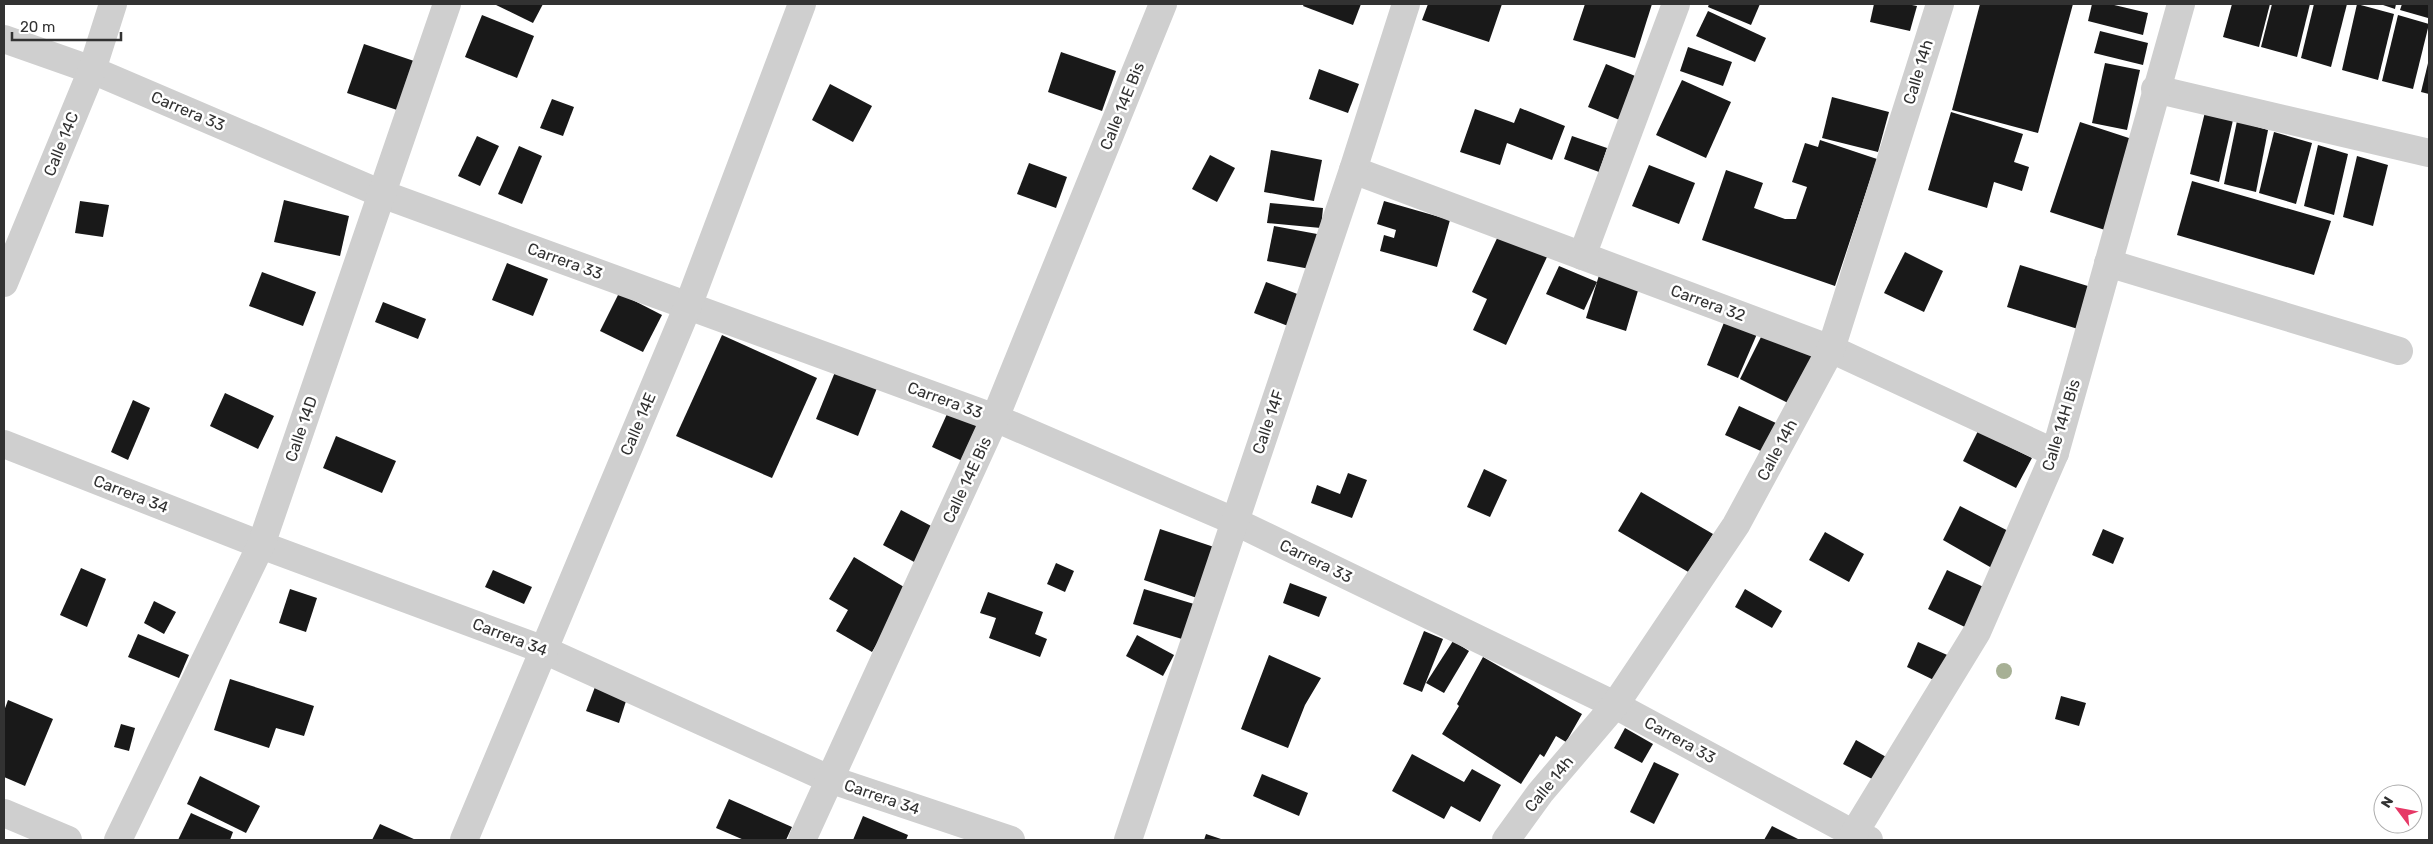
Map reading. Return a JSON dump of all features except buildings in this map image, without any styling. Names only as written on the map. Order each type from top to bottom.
[{"type":"street","name":"Calle 14C","points":[[4,283],[92,70],[113,4]]},
{"type":"street","name":"Calle 14D","points":[[118,840],[261,545],[447,4]]},
{"type":"street","name":"Calle 14E","points":[[464,840],[688,306],[802,4]]},
{"type":"street","name":"Calle 14E Bis","points":[[802,840],[996,418],[1163,4]]},
{"type":"street","name":"Calle 14F","points":[[1128,840],[1353,170],[1406,4]]},
{"type":"street","points":[[1582,256],[1676,4]]},
{"type":"street","name":"Calle 14h","points":[[1506,840],[1540,793],[1615,705],[1736,525],[1831,349],[1940,4]]},
{"type":"street","name":"Calle 14H Bis","points":[[1858,838],[1976,632],[2055,453],[2155,89],[2181,4]]},
{"type":"street","name":"Carrera 33","points":[[4,39],[92,70],[382,194],[996,418],[1234,521],[1615,705],[1858,838]]},
{"type":"street","points":[[2155,89],[2429,152]]},
{"type":"street","name":"Carrera 32","points":[[1353,170],[1831,349],[2055,453]]},
{"type":"street","points":[[2108,263],[2398,351]]},
{"type":"street","name":"Carrera 34","points":[[4,444],[261,545],[544,650],[829,779],[1011,840]]},
{"type":"street","points":[[4,813],[68,840]]}]
